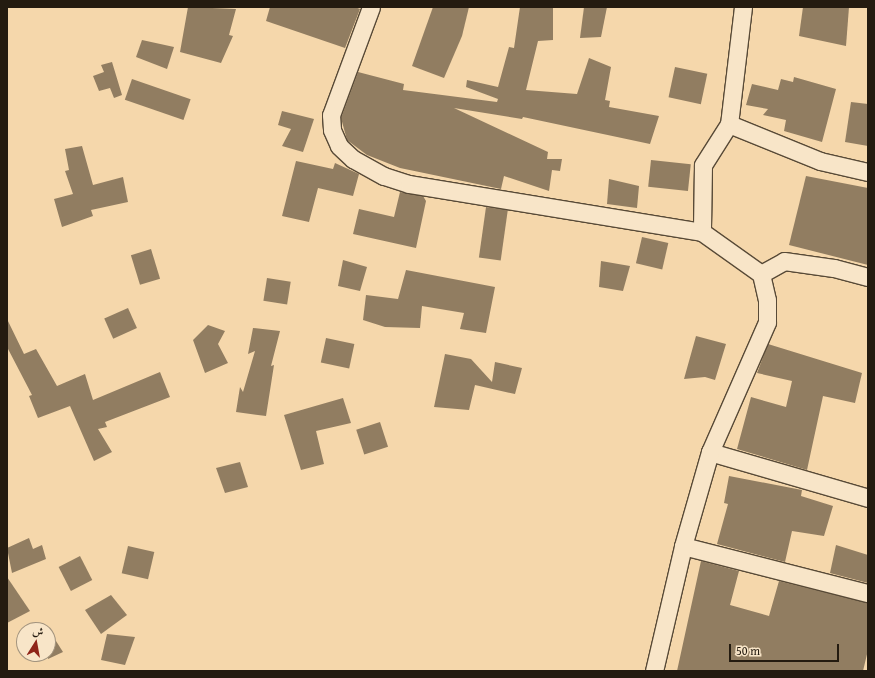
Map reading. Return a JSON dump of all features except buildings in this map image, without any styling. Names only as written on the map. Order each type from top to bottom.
[{"type":"street","points":[[371,7],[331,115],[332,130],[339,146],[353,159],[384,176],[409,184],[702,232],[761,274],[767,300],[766,322],[710,452],[683,546],[654,671]]},
{"type":"street","points":[[702,232],[703,165],[729,124],[743,7]]},
{"type":"street","points":[[729,124],[820,160],[868,172]]},
{"type":"street","points":[[761,274],[784,261],[834,268],[868,277]]},
{"type":"street","points":[[710,452],[868,498]]},
{"type":"street","points":[[683,546],[868,594]]}]
